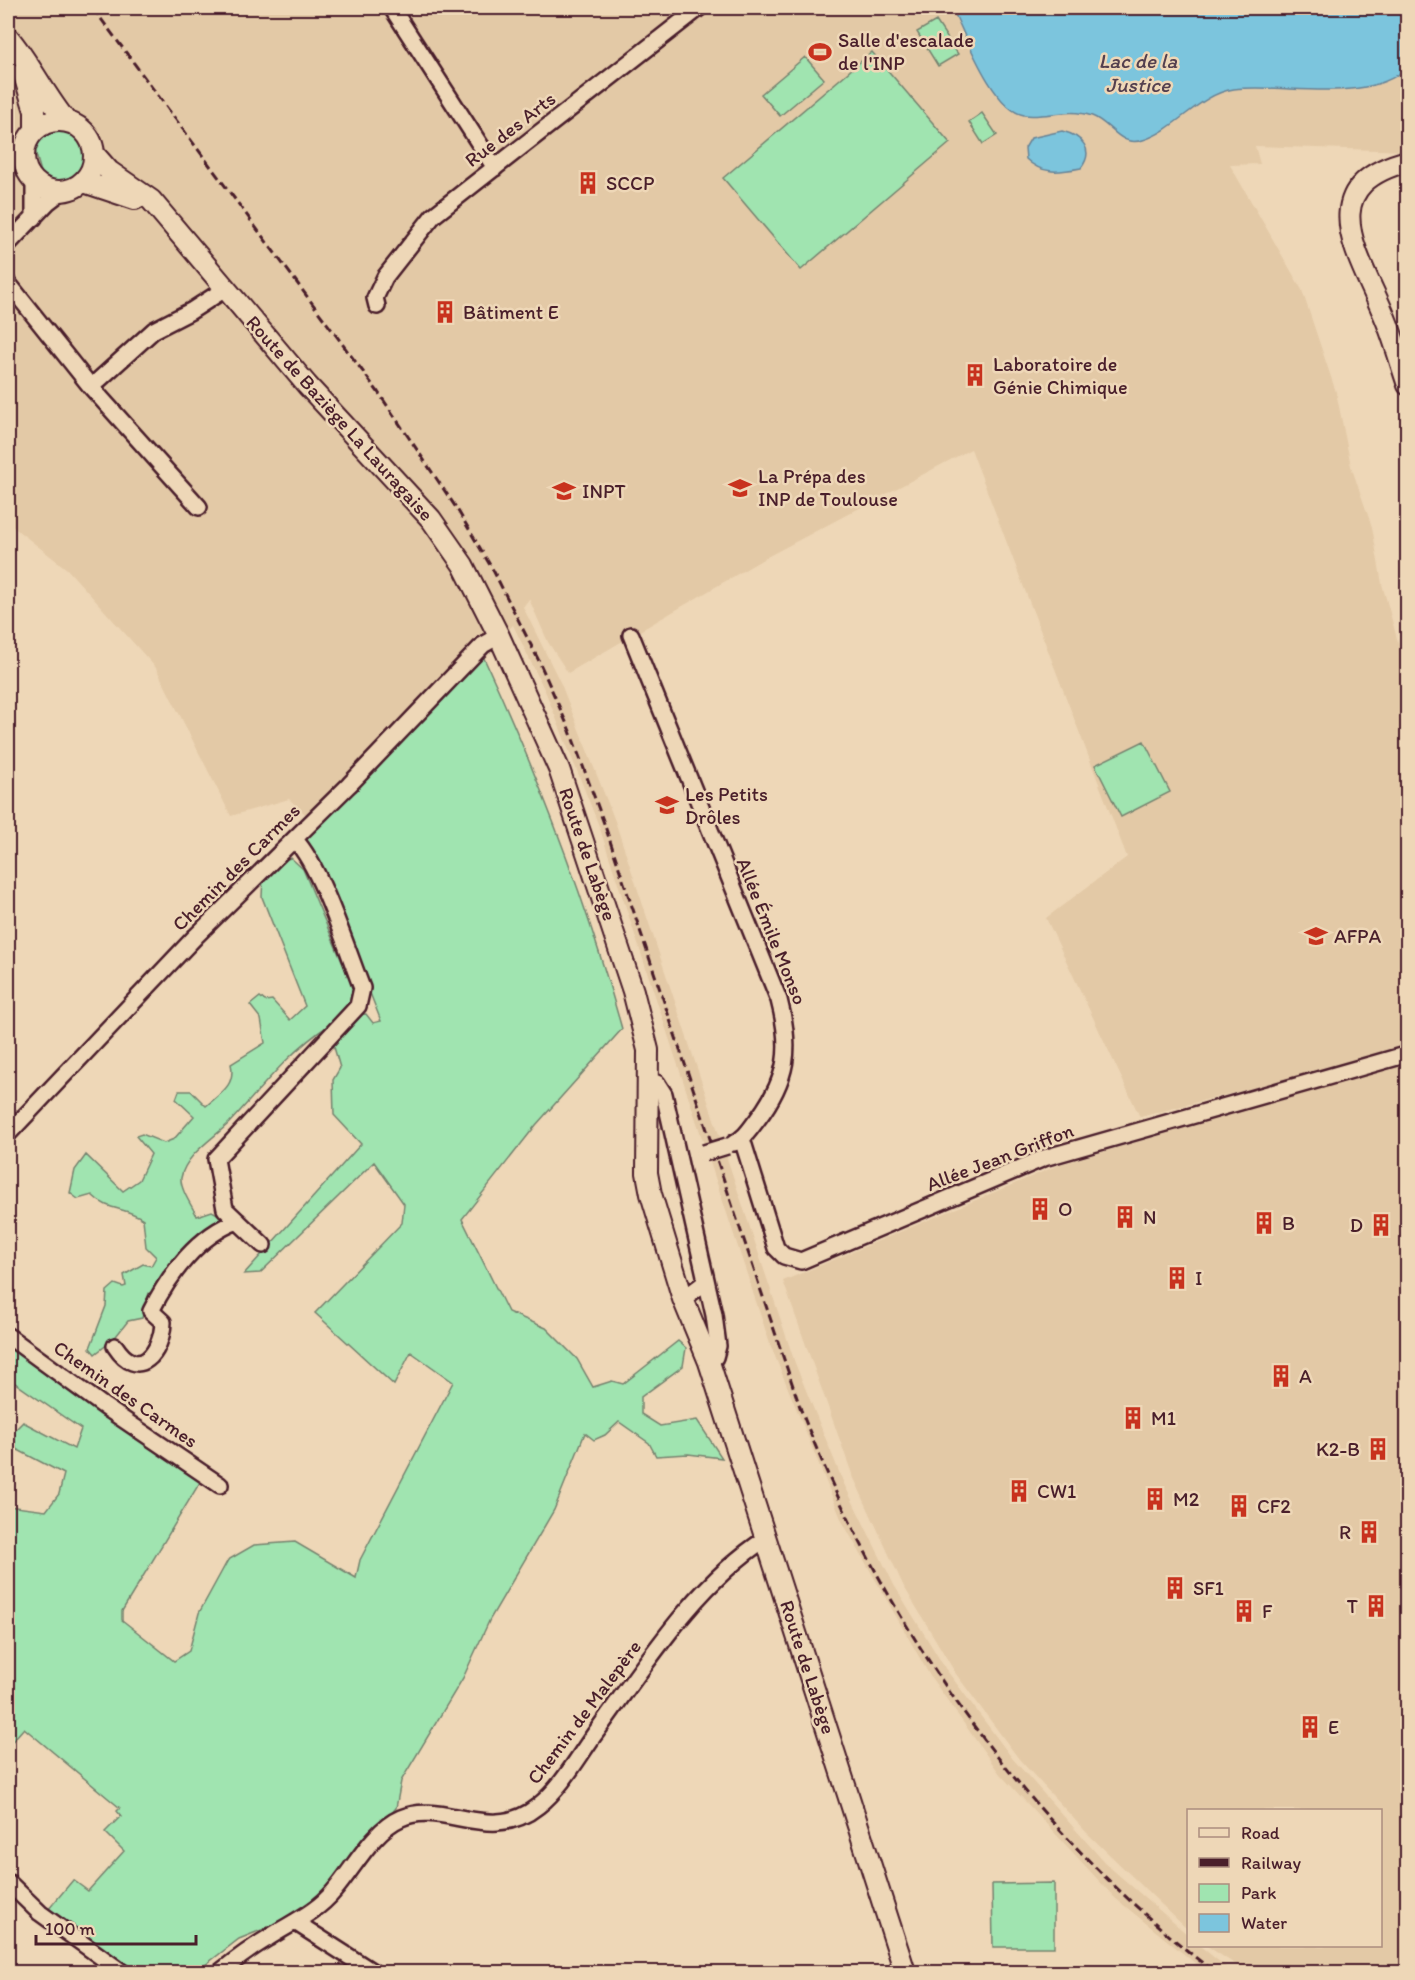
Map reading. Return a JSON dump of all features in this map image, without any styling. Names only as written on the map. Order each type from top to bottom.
[{"type":"main road","points":[[8,37],[28,63],[45,95],[66,122],[83,130],[89,137],[95,155],[94,165],[84,182],[61,192],[42,188],[27,172],[24,150],[35,130],[44,124],[66,122]]},
{"type":"main road","points":[[8,49],[19,63],[28,85],[34,111],[35,130]]},
{"type":"main road","name":"Route de Baziège La Lauragaise","points":[[95,155],[109,171],[151,200],[307,385],[440,530],[463,566],[499,636]]},
{"type":"main road","points":[[1407,160],[1387,166],[1376,173],[1354,196],[1350,210],[1350,237],[1384,315],[1407,385]]},
{"type":"main road","points":[[1376,173],[1407,169]]},
{"type":"main road","name":"Route de Baziège La Lauragaise","points":[[84,182],[120,192],[161,214]]},
{"type":"main road","name":"Route de Labège","points":[[499,636],[554,758],[584,838],[644,1030],[649,1081],[647,1173],[659,1227],[683,1299],[710,1362],[905,1972]]},
{"type":"street","points":[[392,8],[495,168]]},
{"type":"street","name":"Rue des Arts","points":[[377,306],[375,298],[379,287],[423,227],[699,8]]},
{"type":"street","points":[[34,181],[34,218]]},
{"type":"street","points":[[8,244],[61,192]]},
{"type":"street","points":[[8,283],[91,387],[199,507]]},
{"type":"street","points":[[91,387],[154,330],[191,311],[225,289]]},
{"type":"street","name":"Allée Émile Monso","points":[[631,635],[779,1000],[784,1020],[787,1042],[783,1076],[767,1107],[742,1139]]},
{"type":"street","name":"Chemin des Carmes","points":[[8,1134],[204,928],[295,840],[483,645],[499,636]]},
{"type":"street","points":[[263,1245],[225,1209],[216,1159],[358,1006],[362,996],[362,988],[322,887],[305,851],[295,840]]},
{"type":"street","name":"Allée Jean Griffon","points":[[742,1139],[777,1248],[789,1259],[806,1260],[1044,1158],[1407,1054]]},
{"type":"street","points":[[649,1081],[657,1083],[664,1094],[681,1159],[718,1337],[715,1357],[710,1362]]},
{"type":"street","points":[[681,1159],[727,1146],[742,1139]]},
{"type":"street","points":[[115,1346],[121,1354],[133,1362],[143,1364],[148,1361],[162,1336],[163,1322],[151,1311],[163,1286],[190,1253],[228,1225],[238,1221]]},
{"type":"street","points":[[683,1299],[703,1284],[705,1278]]},
{"type":"street","name":"Chemin des Carmes","points":[[8,1336],[105,1407],[220,1485]]},
{"type":"street","name":"Chemin de Malepère","points":[[219,1972],[251,1948],[324,1903],[377,1838],[401,1818],[424,1814],[497,1823],[526,1814],[538,1807],[564,1777],[705,1589],[734,1559],[767,1538]]},
{"type":"street","points":[[8,1882],[40,1913],[122,1972]]},
{"type":"street","points":[[295,1922],[373,1972]]},
{"type":"shaded area","points":[[8,8],[1407,8],[1407,151],[1255,146],[1260,164],[1230,165],[1302,290],[1336,392],[1351,466],[1372,527],[1382,584],[1407,675],[1407,1048],[1140,1117],[1046,918],[1127,857],[971,449],[765,558],[568,673],[548,642],[529,599],[523,607],[561,684],[615,821],[795,1363],[844,1484],[894,1585],[945,1668],[1012,1758],[1106,1864],[1187,1934],[1187,1947],[1201,1947],[1232,1972],[1206,1972],[1115,1898],[1000,1774],[930,1676],[842,1521],[770,1344],[599,826],[546,693],[513,625],[317,825],[289,799],[231,816],[156,668],[67,569],[8,523]]},
{"type":"shaded area","points":[[1407,1064],[1407,1972],[1247,1972],[1209,1947],[1382,1947],[1382,1809],[1187,1809],[1187,1929],[1086,1832],[1019,1759],[956,1674],[903,1585],[852,1474],[783,1281],[1061,1164]]},
{"type":"green space","points":[[936,21],[958,54],[938,66],[917,32]]},
{"type":"green space","points":[[872,52],[950,143],[801,270],[723,178]]},
{"type":"green space","points":[[805,57],[824,79],[780,116],[761,94]]},
{"type":"green space","points":[[982,113],[997,135],[983,144],[969,122]]},
{"type":"green space","points":[[53,128],[75,132],[87,150],[83,172],[68,183],[51,183],[39,177],[41,172],[35,151],[31,149],[40,135]]},
{"type":"green space","points":[[483,656],[560,840],[593,933],[622,1029],[536,1125],[462,1219],[508,1312],[546,1328],[577,1359],[593,1387],[612,1381],[623,1384],[678,1341],[686,1348],[683,1366],[641,1397],[641,1414],[660,1426],[697,1420],[722,1458],[688,1454],[656,1456],[649,1443],[619,1422],[605,1435],[594,1440],[585,1433],[554,1510],[490,1619],[463,1678],[401,1781],[396,1808],[304,1913],[239,1939],[196,1972],[135,1972],[48,1910],[73,1880],[88,1891],[124,1851],[105,1832],[121,1816],[117,1811],[120,1808],[24,1728],[8,1746],[8,1556],[13,1554],[8,1550],[8,1506],[46,1511],[59,1494],[64,1474],[16,1449],[14,1431],[23,1422],[74,1449],[81,1429],[8,1378],[8,1343],[202,1479],[122,1611],[122,1620],[174,1661],[189,1651],[199,1613],[228,1560],[254,1545],[295,1542],[356,1578],[360,1560],[453,1382],[411,1352],[394,1385],[315,1313],[402,1223],[404,1204],[374,1162],[260,1273],[244,1274],[361,1144],[334,1115],[333,1080],[340,1068],[328,1026],[300,1047],[229,1123],[201,1147],[188,1162],[181,1182],[197,1216],[212,1211],[227,1219],[166,1288],[149,1293],[142,1318],[128,1321],[113,1340],[95,1354],[90,1348],[106,1306],[107,1291],[115,1284],[126,1286],[124,1275],[143,1264],[151,1266],[156,1257],[146,1247],[143,1219],[110,1207],[92,1195],[78,1199],[70,1193],[75,1170],[86,1155],[123,1191],[139,1180],[151,1154],[136,1136],[142,1134],[164,1143],[174,1139],[194,1116],[176,1099],[179,1091],[191,1091],[206,1106],[222,1093],[229,1083],[231,1064],[265,1043],[261,1019],[250,1005],[260,997],[265,1001],[272,1000],[290,1020],[305,1006],[262,897],[263,876],[281,860],[291,858],[303,869],[356,995],[353,1015],[366,1014],[373,1023],[381,1021],[318,861],[303,840]]},
{"type":"green space","points":[[1144,741],[1170,792],[1121,817],[1095,765]]},
{"type":"green space","points":[[1054,1883],[1054,1947],[993,1947],[992,1884]]},
{"type":"water","name":"Lac de la Justice","points":[[952,8],[1407,8],[1407,68],[1390,79],[1370,86],[1348,89],[1255,88],[1221,92],[1166,129],[1135,142],[1122,138],[1099,119],[1083,113],[1033,116],[1013,110],[991,86]]},
{"type":"water","points":[[1062,131],[1075,136],[1084,145],[1087,155],[1081,168],[1045,170],[1026,159],[1025,148],[1031,138]]},
{"type":"railway","points":[[93,8],[378,392],[457,509],[493,570],[538,659],[570,731],[605,826],[801,1410],[836,1492],[875,1571],[920,1647],[969,1720],[1023,1789],[1082,1854],[1146,1915],[1214,1972]]},
{"type":"place","name":"Salle d'escalade de l'INP","points":[[820,52]]},
{"type":"place","name":"SCCP","points":[[588,183]]},
{"type":"place","name":"Bâtiment E","points":[[445,312]]},
{"type":"place","name":"Laboratoire de Génie Chimique","points":[[975,375]]},
{"type":"place","name":"La Prépa des INP de Toulouse","points":[[740,488]]},
{"type":"place","name":"INPT","points":[[564,491]]},
{"type":"place","name":"Les Petits Drôles","points":[[667,805]]},
{"type":"place","name":"AFPA","points":[[1316,936]]},
{"type":"place","name":"O","points":[[1040,1209]]},
{"type":"place","name":"N","points":[[1125,1217]]},
{"type":"place","name":"B","points":[[1264,1223]]},
{"type":"place","name":"D","points":[[1381,1225]]},
{"type":"place","name":"I","points":[[1177,1278]]},
{"type":"place","name":"A","points":[[1281,1376]]},
{"type":"place","name":"M1","points":[[1133,1418]]},
{"type":"place","name":"K2-B","points":[[1378,1449]]},
{"type":"place","name":"CW1","points":[[1019,1491]]},
{"type":"place","name":"M2","points":[[1155,1499]]},
{"type":"place","name":"CF2","points":[[1239,1506]]},
{"type":"place","name":"R","points":[[1369,1532]]},
{"type":"place","name":"SF1","points":[[1175,1588]]},
{"type":"place","name":"T","points":[[1376,1606]]},
{"type":"place","name":"F","points":[[1244,1611]]},
{"type":"place","name":"E","points":[[1310,1727]]}]
